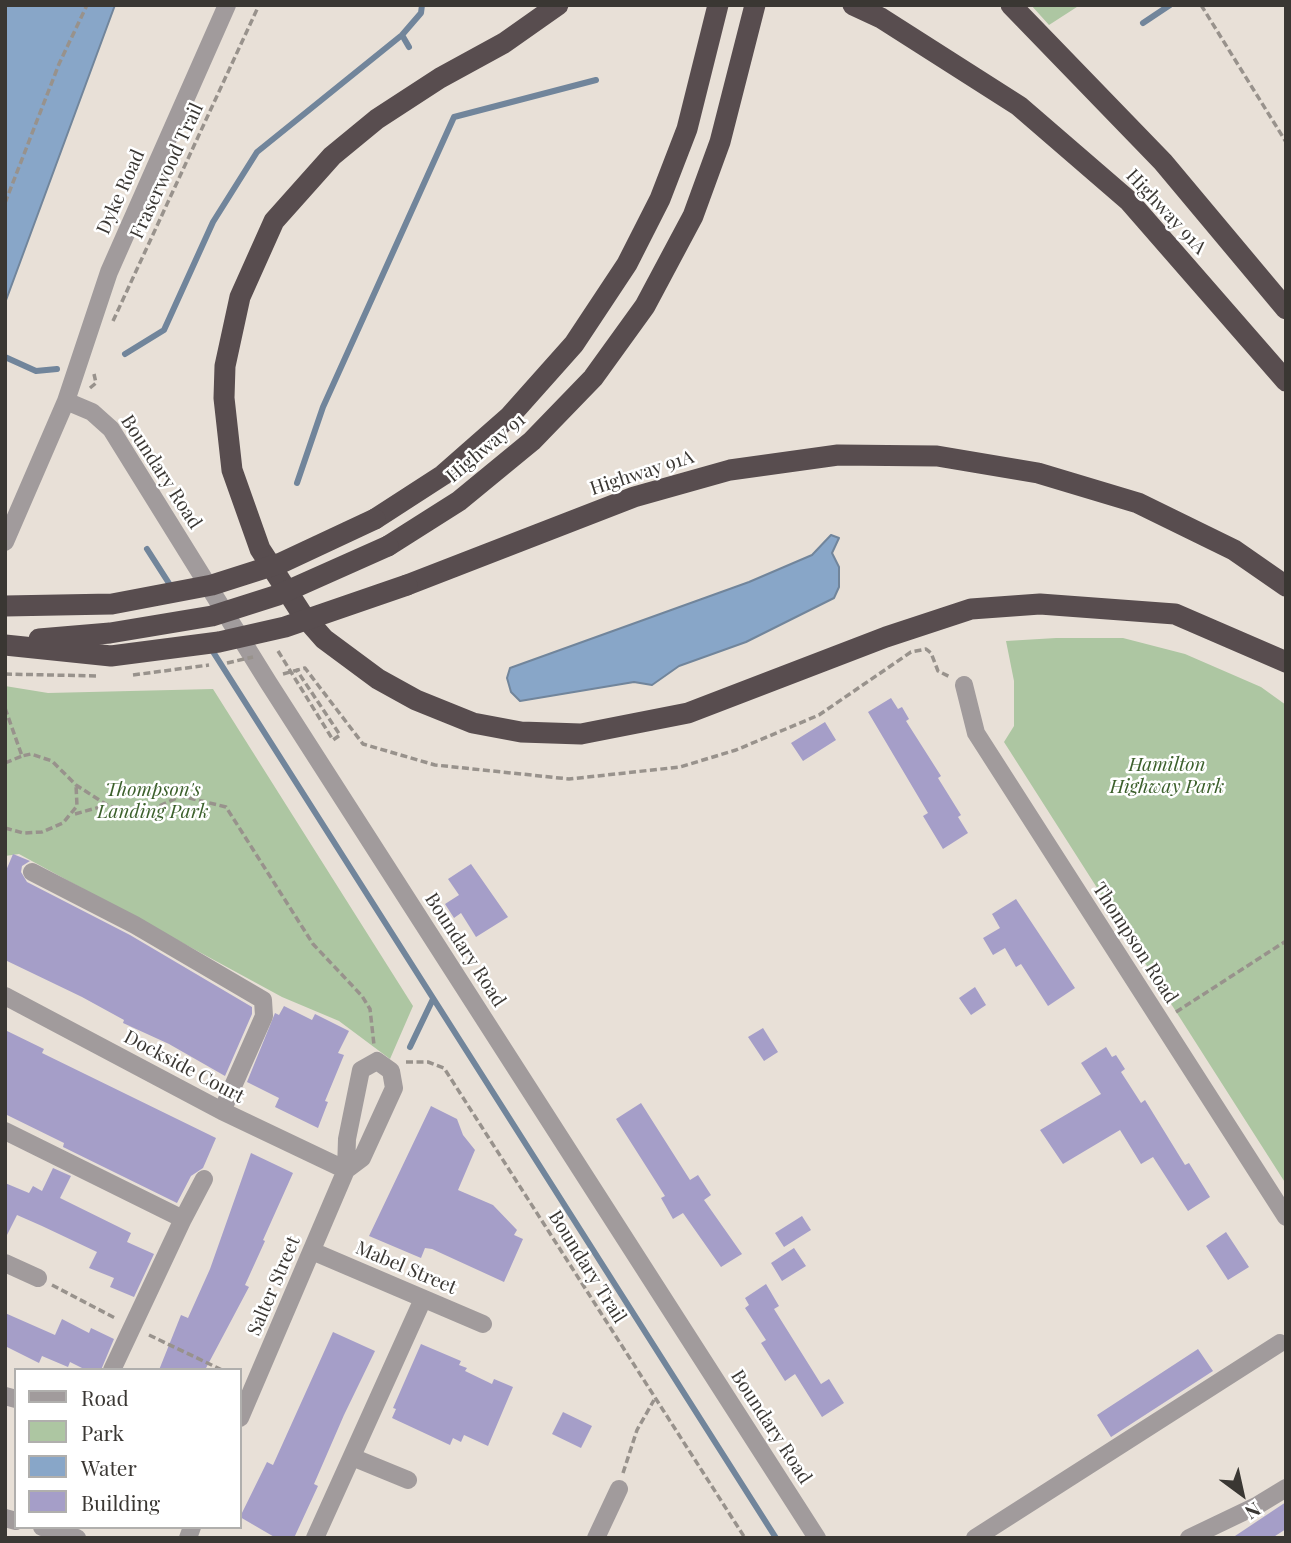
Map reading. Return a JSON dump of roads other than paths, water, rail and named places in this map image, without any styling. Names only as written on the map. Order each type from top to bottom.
[{"type":"highway","points":[[558,5],[503,43],[440,78],[377,119],[332,156],[274,221],[240,297],[225,366],[224,398],[232,470],[260,549],[302,614],[324,639],[378,679],[416,699],[473,723],[521,732],[581,734],[688,713],[886,637],[971,609],[1040,604],[1175,614],[1286,662]]},
{"type":"highway","name":"Highway 91","points":[[5,606],[112,604],[212,585],[281,563],[375,519],[443,475],[509,417],[574,344],[627,264],[660,199],[687,129],[718,5]]},
{"type":"highway","name":"Highway 91","points":[[5,643],[110,633],[212,616],[278,595],[388,546],[459,501],[532,441],[593,378],[645,306],[693,216],[720,142],[755,5]]},
{"type":"highway","name":"Highway 91A","points":[[853,5],[881,18],[1019,106],[1129,201],[1286,381]]},
{"type":"highway","points":[[1011,5],[1163,162],[1286,309]]},
{"type":"highway","name":"Highway 91A","points":[[5,643],[111,656],[219,642],[285,627],[407,585],[634,497],[730,470],[851,455],[937,456],[1038,472],[1138,503],[1234,550],[1286,586]]},
{"type":"street","name":"Dyke Road","points":[[5,542],[65,401],[109,272],[227,5]]},
{"type":"street","name":"Boundary Road","points":[[65,401],[92,412],[111,429],[268,682],[817,1538]]},
{"type":"street","name":"Thompson Road","points":[[964,685],[976,733],[1286,1217]]},
{"type":"street","points":[[32,872],[135,925],[263,1000],[266,1007],[264,1016],[222,1111]]},
{"type":"street","name":"Dockside Court","points":[[5,996],[222,1111],[346,1170]]},
{"type":"street","name":"Salter Street","points":[[242,1413],[346,1170],[347,1139],[358,1079],[367,1065],[377,1061],[391,1071],[394,1088],[362,1158],[346,1170]]},
{"type":"street","points":[[5,1131],[183,1219]]},
{"type":"street","points":[[113,1368],[204,1179]]},
{"type":"street","name":"Mabel Street","points":[[312,1251],[483,1324]]},
{"type":"street","points":[[5,1263],[38,1278]]},
{"type":"street","points":[[315,1538],[423,1299]]},
{"type":"street","points":[[975,1538],[1284,1346]]},
{"type":"street","points":[[352,1457],[408,1480]]},
{"type":"street","points":[[1189,1538],[1258,1505],[1286,1488]]},
{"type":"street","points":[[596,1538],[619,1489]]},
{"type":"street","points":[[48,1529],[77,1538]]},
{"type":"water","points":[[5,5],[115,5],[5,303]]},
{"type":"water","points":[[831,535],[839,538],[832,553],[839,567],[839,587],[834,598],[746,642],[679,666],[652,685],[634,682],[520,701],[511,692],[507,678],[510,668],[749,582],[812,555]]},
{"type":"waterway","points":[[125,354],[164,330],[213,222],[257,152],[402,35],[421,13],[422,5]]},
{"type":"waterway","points":[[1143,23],[1170,5]]},
{"type":"waterway","points":[[402,35],[409,47]]},
{"type":"waterway","points":[[297,483],[323,407],[454,117],[596,80]]},
{"type":"waterway","points":[[5,357],[36,371],[57,369]]},
{"type":"waterway","points":[[147,549],[172,588]]},
{"type":"waterway","points":[[210,647],[776,1538]]},
{"type":"waterway","points":[[410,1047],[433,999]]},
{"type":"park label","name":"Hamilton Highway Park","points":[[1167,776]]},
{"type":"park label","name":"Thompson's Landing Park","points":[[153,801]]}]
